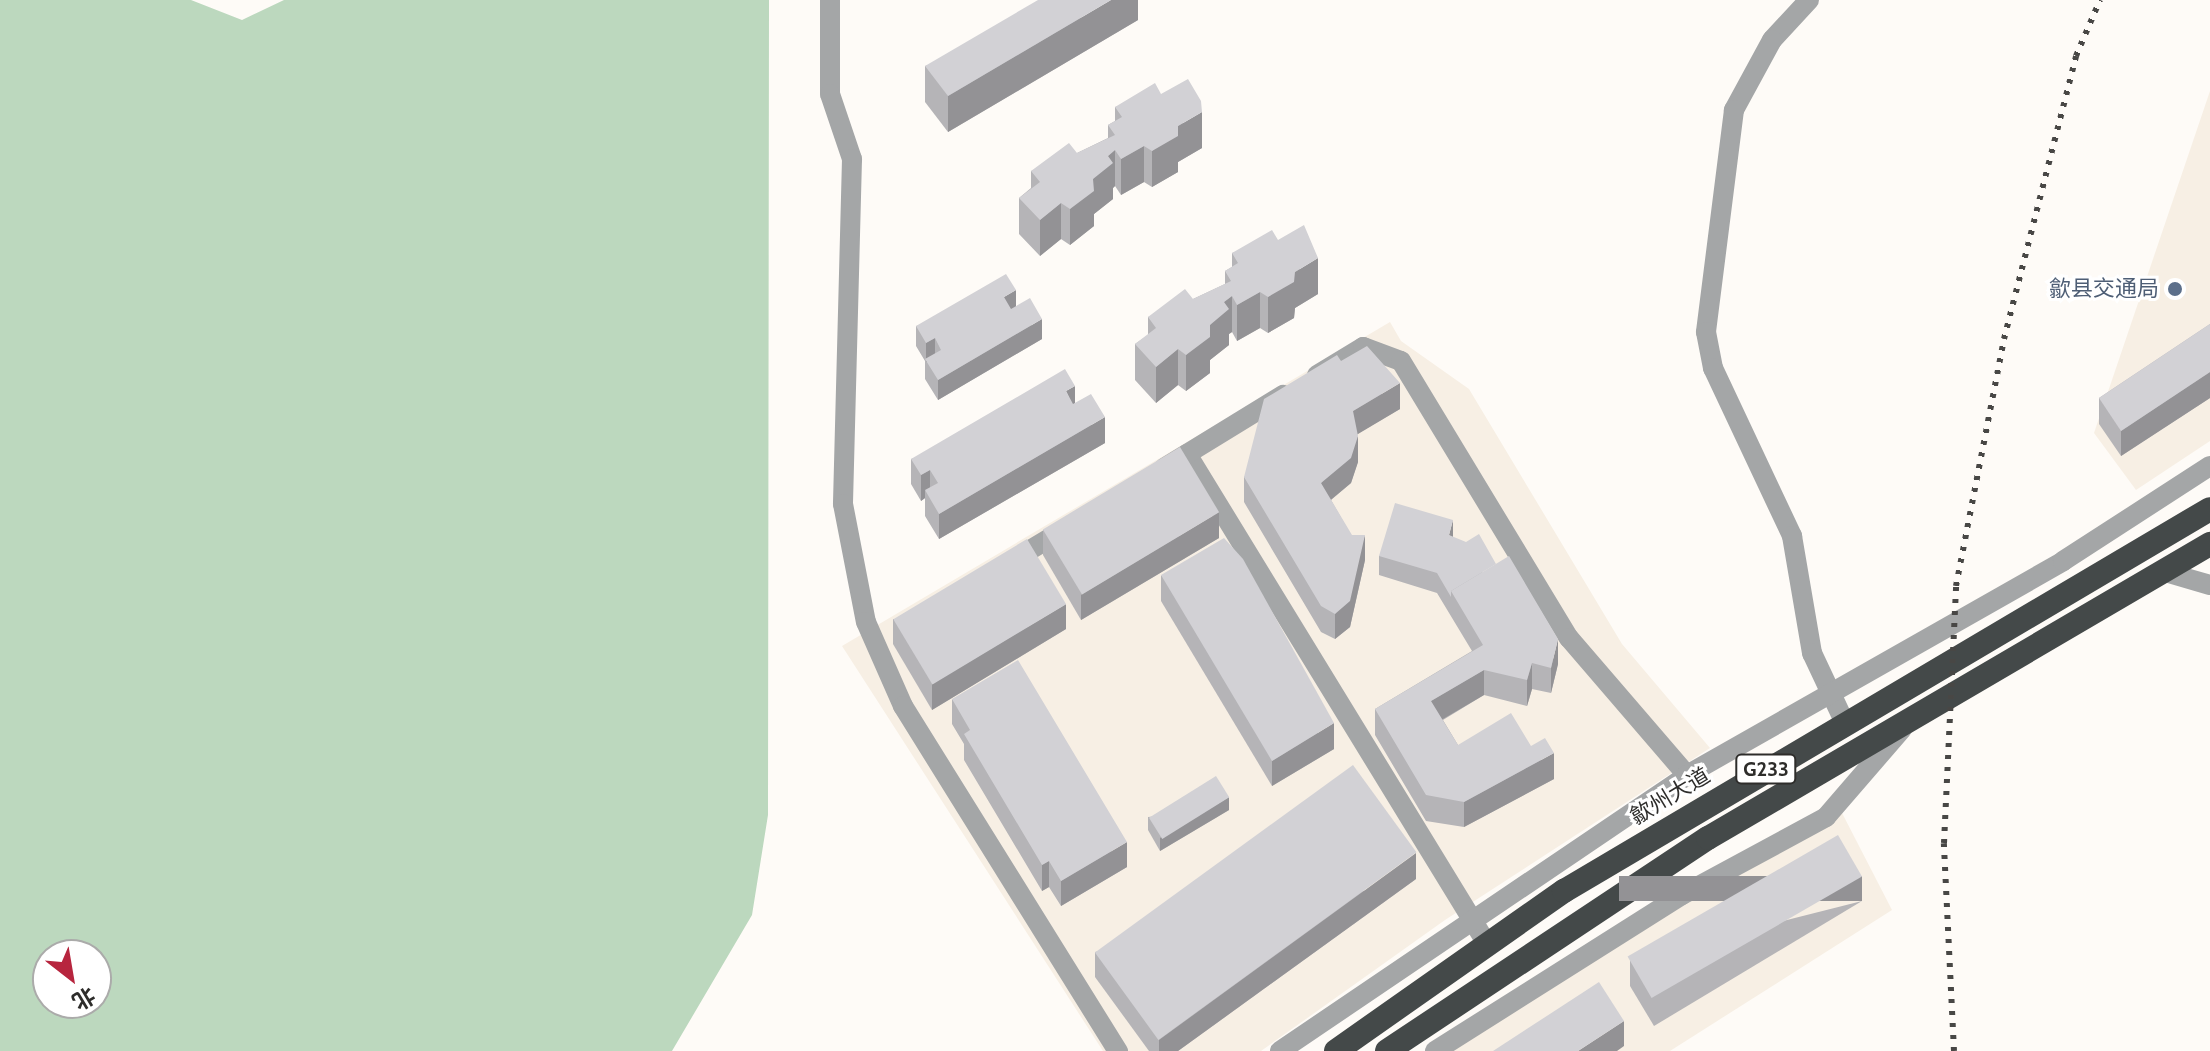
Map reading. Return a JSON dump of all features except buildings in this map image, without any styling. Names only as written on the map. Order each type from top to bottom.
[{"type":"highway","name":"歙州大道","points":[[1336,1051],[1487,944],[1845,723],[2210,509]]},
{"type":"highway","name":"G233","points":[[1387,1051],[1580,917],[2210,544]]},
{"type":"street","points":[[830,0],[830,94],[852,159],[843,504],[874,646],[903,706],[1118,1051]]},
{"type":"street","points":[[1809,0],[1772,40],[1734,110],[1706,332],[1713,368],[1792,536],[1807,631],[1829,695],[1845,723]]},
{"type":"street","points":[[1146,479],[1363,347],[1388,350],[1569,638],[1687,775]]},
{"type":"street","points":[[1187,454],[1487,944]]},
{"type":"street","points":[[1280,1051],[1471,917],[1687,775],[1829,695],[2210,466]]},
{"type":"street","points":[[996,571],[1092,512]]},
{"type":"street","points":[[2165,572],[2210,585]]},
{"type":"street","points":[[874,646],[901,629]]},
{"type":"street","points":[[1435,1051],[1645,917],[1826,817],[1909,722]]},
{"type":"shaded area","name":"歙县交通局","points":[[2210,91],[2210,441],[2136,490],[2094,433]]},
{"type":"shaded area","points":[[1390,322],[1401,341],[1469,389],[1622,644],[1710,748],[1445,920],[1261,1051],[1103,1051],[842,646]]},
{"type":"shaded area","points":[[1841,811],[1892,910],[1670,1051],[1453,1051],[1603,947]]},
{"type":"green space","points":[[0,0],[191,0],[242,20],[284,0],[769,0],[768,815],[752,915],[672,1051],[0,1051]]},
{"type":"railway","points":[[1954,1051],[1944,843],[1956,586],[2004,339],[2076,56],[2100,0]]},
{"type":"place","name":"歙县交通局","points":[[2175,289]]}]
